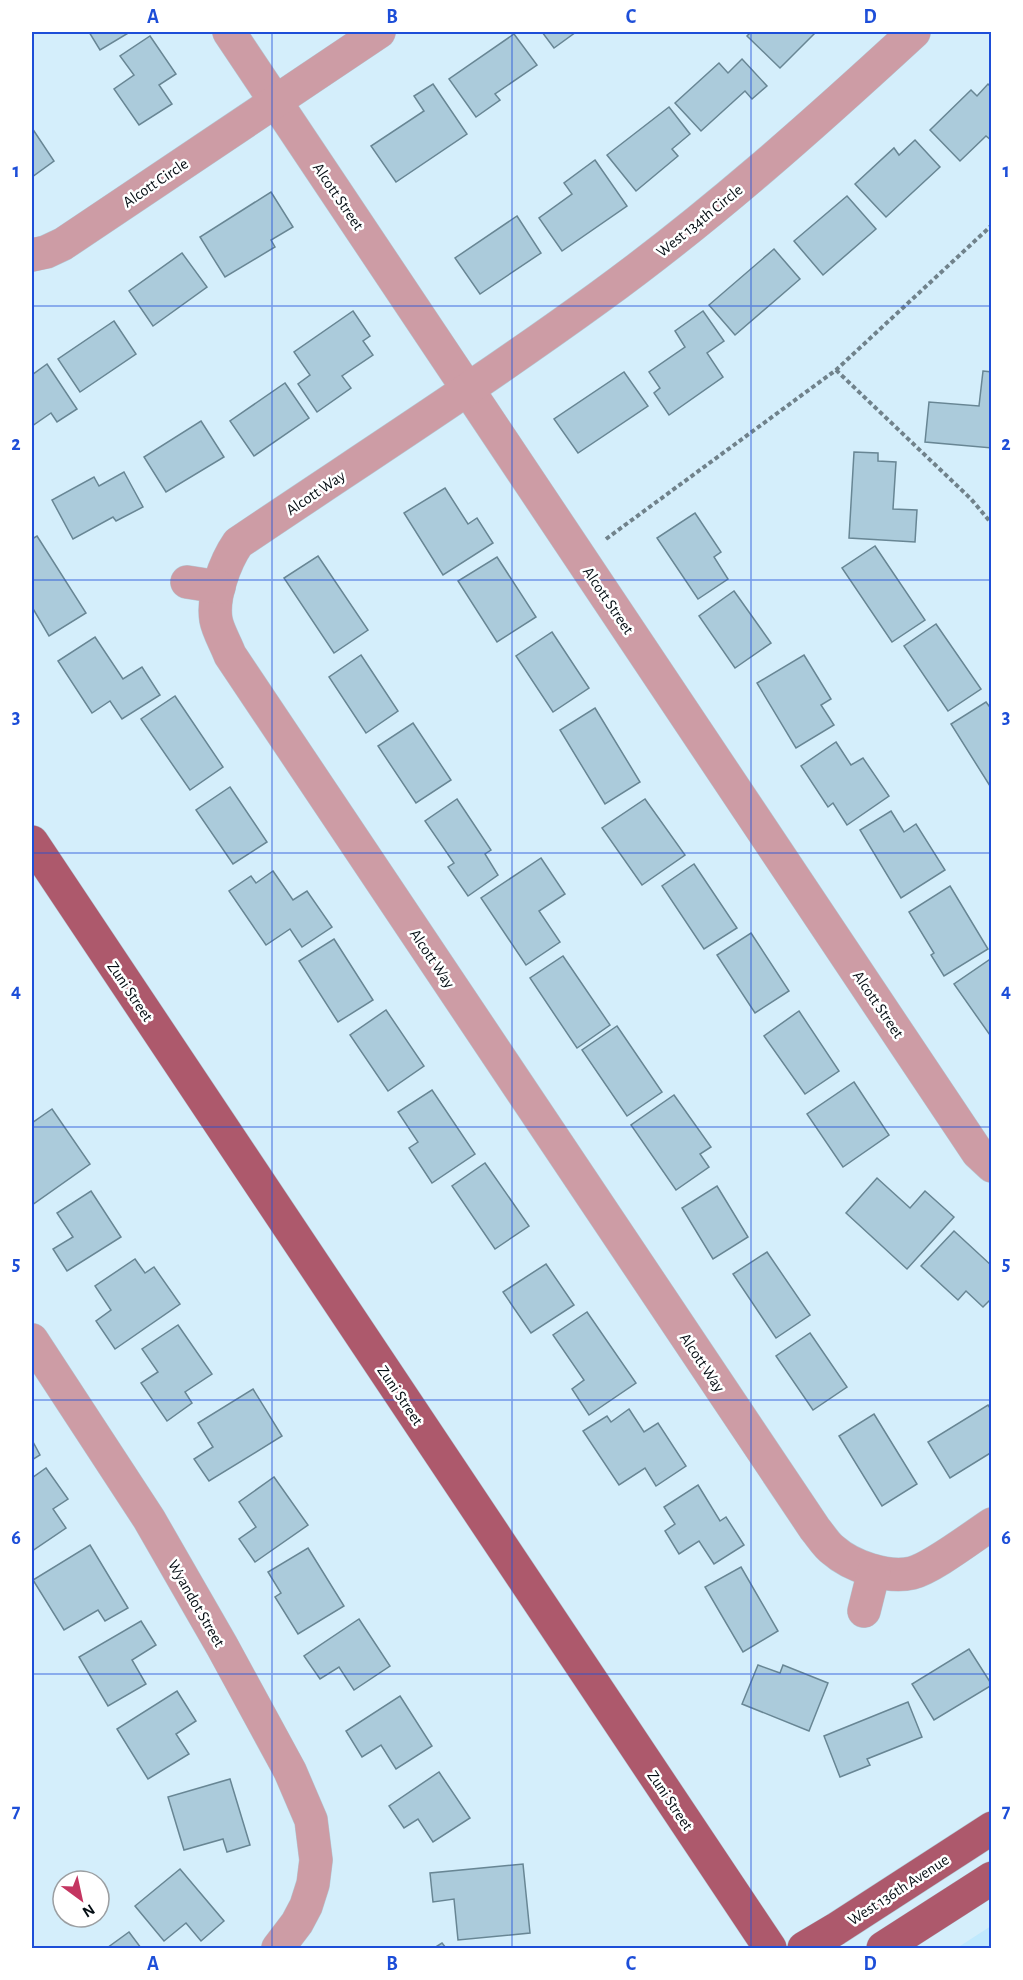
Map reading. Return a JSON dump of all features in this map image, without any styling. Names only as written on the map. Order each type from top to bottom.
[{"type":"main road","name":"Zuni Street","points":[[32,842],[770,1948]]},
{"type":"main road","name":"West 136th Avenue","points":[[804,1948],[992,1828]]},
{"type":"main road","points":[[883,1948],[992,1878]]},
{"type":"street","name":"Alcott Street","points":[[229,32],[978,1153],[992,1166]]},
{"type":"street","points":[[276,102],[378,32]]},
{"type":"street","name":"West 134th Circle","points":[[468,388],[599,298],[676,239],[844,97],[914,32]]},
{"type":"street","name":"Alcott Circle","points":[[32,255],[46,252],[63,244],[276,102]]},
{"type":"street","name":"Alcott Way","points":[[468,388],[238,543],[228,558],[203,585],[230,655],[815,1529],[833,1551],[859,1566],[874,1571]]},
{"type":"street","name":"Wyandot Street","points":[[32,1340],[149,1519],[290,1771],[311,1820],[316,1860],[313,1884],[306,1906],[297,1923],[278,1948]]},
{"type":"street","points":[[864,1611],[874,1571],[912,1573],[992,1524]]},
{"type":"path","points":[[581,557],[836,370],[992,225]]},
{"type":"path","points":[[836,370],[971,499],[992,524]]},
{"type":"shaded area","points":[[991,1926],[991,1948],[957,1948]]},
{"type":"building","points":[[89,32],[130,32],[100,50]]},
{"type":"building","points":[[542,32],[576,32],[554,48]]},
{"type":"building","points":[[751,32],[816,32],[780,68],[747,36]]},
{"type":"building","points":[[514,34],[537,65],[495,94],[500,100],[476,117],[449,79]]},
{"type":"building","points":[[150,36],[176,74],[159,85],[172,104],[139,125],[114,89],[134,75],[120,56]]},
{"type":"building","points":[[742,59],[767,86],[752,99],[745,91],[701,131],[675,103],[719,63],[728,73]]},
{"type":"building","points":[[433,84],[467,134],[396,182],[371,146],[424,111],[414,96]]},
{"type":"building","points":[[988,84],[992,88],[992,141],[986,136],[960,161],[930,130],[971,90],[977,96]]},
{"type":"building","points":[[669,107],[690,134],[672,149],[678,156],[636,191],[607,155]]},
{"type":"building","points":[[32,128],[54,161],[32,177]]},
{"type":"building","points":[[915,140],[940,167],[886,217],[855,184],[894,148],[899,155]]},
{"type":"building","points":[[595,160],[627,206],[562,251],[539,218],[572,194],[564,183]]},
{"type":"building","points":[[271,192],[293,227],[271,240],[275,247],[225,277],[200,237]]},
{"type":"building","points":[[847,196],[876,229],[823,275],[794,241]]},
{"type":"building","points":[[517,216],[541,253],[480,294],[455,258]]},
{"type":"building","points":[[774,249],[800,279],[735,335],[709,305]]},
{"type":"building","points":[[182,253],[207,287],[153,326],[129,291]]},
{"type":"building","points":[[353,311],[370,336],[363,341],[373,355],[342,376],[351,388],[317,412],[298,384],[310,375],[294,352]]},
{"type":"building","points":[[703,311],[724,341],[707,353],[723,377],[669,415],[654,393],[660,388],[649,372],[685,347],[675,331]]},
{"type":"building","points":[[114,321],[136,354],[80,392],[58,359]]},
{"type":"building","points":[[47,364],[77,409],[57,422],[51,413],[32,426],[32,375]]},
{"type":"building","points":[[983,371],[992,372],[992,448],[925,442],[929,402],[979,406]]},
{"type":"building","points":[[624,372],[648,406],[578,453],[554,419]]},
{"type":"building","points":[[285,383],[309,418],[254,456],[230,421]]},
{"type":"building","points":[[201,421],[224,457],[166,492],[144,457]]},
{"type":"building","points":[[854,452],[878,453],[878,461],[896,462],[893,509],[917,510],[915,542],[849,538]]},
{"type":"building","points":[[124,472],[143,507],[116,521],[113,517],[73,539],[52,500],[94,477],[99,486]]},
{"type":"building","points":[[445,488],[468,524],[477,518],[493,543],[443,575],[404,513]]},
{"type":"building","points":[[695,513],[721,552],[714,557],[728,579],[698,599],[657,538]]},
{"type":"building","points":[[37,536],[86,613],[49,636],[32,607],[32,539]]},
{"type":"building","points":[[875,546],[925,620],[892,642],[842,568]]},
{"type":"building","points":[[318,556],[368,630],[334,653],[284,578]]},
{"type":"building","points":[[497,557],[536,617],[497,642],[458,581]]},
{"type":"building","points":[[734,591],[771,643],[735,668],[699,616]]},
{"type":"building","points":[[936,624],[981,689],[948,711],[904,646]]},
{"type":"building","points":[[552,632],[589,688],[553,712],[516,656]]},
{"type":"building","points":[[95,637],[123,679],[142,667],[160,695],[122,719],[110,701],[92,713],[58,661]]},
{"type":"building","points":[[361,655],[398,711],[366,733],[329,677]]},
{"type":"building","points":[[804,655],[831,699],[821,705],[834,725],[796,748],[757,683]]},
{"type":"building","points":[[175,696],[223,767],[190,790],[141,719]]},
{"type":"building","points":[[986,702],[992,710],[990,786],[951,724]]},
{"type":"building","points":[[595,708],[640,782],[605,804],[560,730]]},
{"type":"building","points":[[413,723],[451,780],[416,803],[378,746]]},
{"type":"building","points":[[836,742],[851,765],[863,758],[889,796],[847,825],[833,803],[828,807],[801,766]]},
{"type":"building","points":[[230,787],[267,842],[233,864],[196,810]]},
{"type":"building","points":[[457,799],[491,850],[485,854],[498,875],[468,896],[448,867],[454,863],[425,821]]},
{"type":"building","points":[[645,799],[685,855],[642,885],[602,828]]},
{"type":"building","points":[[891,811],[904,832],[916,824],[945,870],[901,898],[860,830]]},
{"type":"building","points":[[541,858],[565,894],[539,911],[560,942],[526,965],[481,898]]},
{"type":"building","points":[[694,864],[737,928],[704,949],[662,886]]},
{"type":"building","points":[[273,871],[293,900],[307,891],[332,927],[302,947],[290,929],[266,945],[229,891],[251,876],[256,883]]},
{"type":"building","points":[[950,886],[988,949],[944,976],[931,955],[934,953],[909,912]]},
{"type":"building","points":[[751,933],[789,991],[755,1013],[717,955]]},
{"type":"building","points":[[334,939],[373,1000],[338,1022],[299,961]]},
{"type":"building","points":[[563,956],[610,1025],[577,1048],[530,978]]},
{"type":"building","points":[[989,960],[992,963],[992,1038],[954,984]]},
{"type":"building","points":[[386,1010],[424,1066],[388,1091],[350,1035]]},
{"type":"building","points":[[799,1011],[839,1071],[805,1094],[764,1036]]},
{"type":"building","points":[[617,1026],[662,1092],[627,1116],[582,1050]]},
{"type":"building","points":[[854,1082],[889,1135],[843,1167],[807,1114]]},
{"type":"building","points":[[432,1090],[475,1154],[432,1183],[409,1148],[418,1142],[398,1112]]},
{"type":"building","points":[[674,1095],[711,1147],[700,1154],[709,1167],[676,1190],[631,1125]]},
{"type":"building","points":[[52,1109],[90,1164],[32,1205],[32,1123]]},
{"type":"building","points":[[485,1163],[529,1226],[495,1249],[452,1186]]},
{"type":"building","points":[[877,1178],[910,1208],[925,1191],[954,1217],[907,1269],[846,1213]]},
{"type":"building","points":[[717,1186],[748,1237],[713,1259],[682,1208]]},
{"type":"building","points":[[91,1191],[121,1237],[67,1271],[53,1249],[73,1237],[57,1213]]},
{"type":"building","points":[[954,1231],[992,1266],[992,1298],[983,1307],[966,1291],[958,1300],[921,1266]]},
{"type":"building","points":[[767,1252],[810,1315],[776,1338],[733,1274]]},
{"type":"building","points":[[135,1259],[145,1273],[154,1267],[180,1304],[115,1349],[96,1321],[111,1310],[95,1286]]},
{"type":"building","points":[[546,1264],[574,1305],[531,1333],[503,1292]]},
{"type":"building","points":[[587,1312],[636,1383],[589,1415],[572,1389],[584,1380],[553,1335]]},
{"type":"building","points":[[178,1325],[212,1374],[185,1392],[192,1403],[167,1421],[141,1383],[158,1372],[142,1349]]},
{"type":"building","points":[[810,1333],[847,1387],[813,1410],[776,1356]]},
{"type":"building","points":[[253,1389],[282,1436],[209,1481],[194,1459],[213,1447],[198,1423]]},
{"type":"building","points":[[988,1405],[992,1411],[992,1452],[950,1478],[928,1442]]},
{"type":"building","points":[[629,1409],[644,1432],[658,1423],[686,1466],[656,1486],[645,1468],[619,1485],[583,1431],[607,1416],[611,1422]]},
{"type":"building","points":[[874,1414],[917,1484],[882,1506],[839,1436]]},
{"type":"building","points":[[32,1440],[40,1455],[32,1460]]},
{"type":"building","points":[[46,1468],[68,1499],[53,1509],[66,1528],[32,1551],[32,1478]]},
{"type":"building","points":[[274,1477],[308,1525],[255,1562],[239,1539],[256,1527],[239,1502]]},
{"type":"building","points":[[698,1485],[720,1521],[726,1517],[744,1545],[714,1564],[699,1541],[679,1554],[665,1531],[675,1524],[664,1507]]},
{"type":"building","points":[[90,1545],[128,1608],[105,1621],[98,1610],[64,1630],[33,1580]]},
{"type":"building","points":[[308,1548],[344,1606],[298,1634],[275,1597],[281,1593],[268,1572]]},
{"type":"building","points":[[741,1567],[778,1631],[743,1652],[705,1587]]},
{"type":"building","points":[[359,1619],[390,1666],[354,1690],[339,1667],[320,1679],[304,1656]]},
{"type":"building","points":[[141,1621],[156,1645],[132,1660],[146,1684],[108,1706],[79,1657]]},
{"type":"building","points":[[969,1649],[992,1685],[934,1720],[912,1684]]},
{"type":"building","points":[[758,1665],[780,1673],[783,1665],[828,1683],[809,1731],[742,1704]]},
{"type":"building","points":[[177,1691],[196,1721],[176,1734],[189,1754],[148,1779],[117,1729]]},
{"type":"building","points":[[400,1696],[432,1746],[396,1769],[381,1745],[362,1757],[346,1731]]},
{"type":"building","points":[[908,1702],[922,1737],[867,1759],[870,1765],[840,1777],[824,1736]]},
{"type":"building","points":[[439,1772],[470,1818],[433,1842],[418,1819],[404,1828],[389,1806]]},
{"type":"building","points":[[230,1779],[250,1845],[227,1852],[223,1839],[184,1850],[168,1797]]},
{"type":"building","points":[[523,1864],[530,1933],[458,1940],[454,1899],[433,1902],[430,1873]]},
{"type":"building","points":[[180,1869],[224,1921],[201,1941],[186,1923],[164,1941],[135,1906]]},
{"type":"building","points":[[129,1932],[141,1948],[107,1948]]},
{"type":"building","points":[[442,1943],[446,1948],[434,1948]]}]
